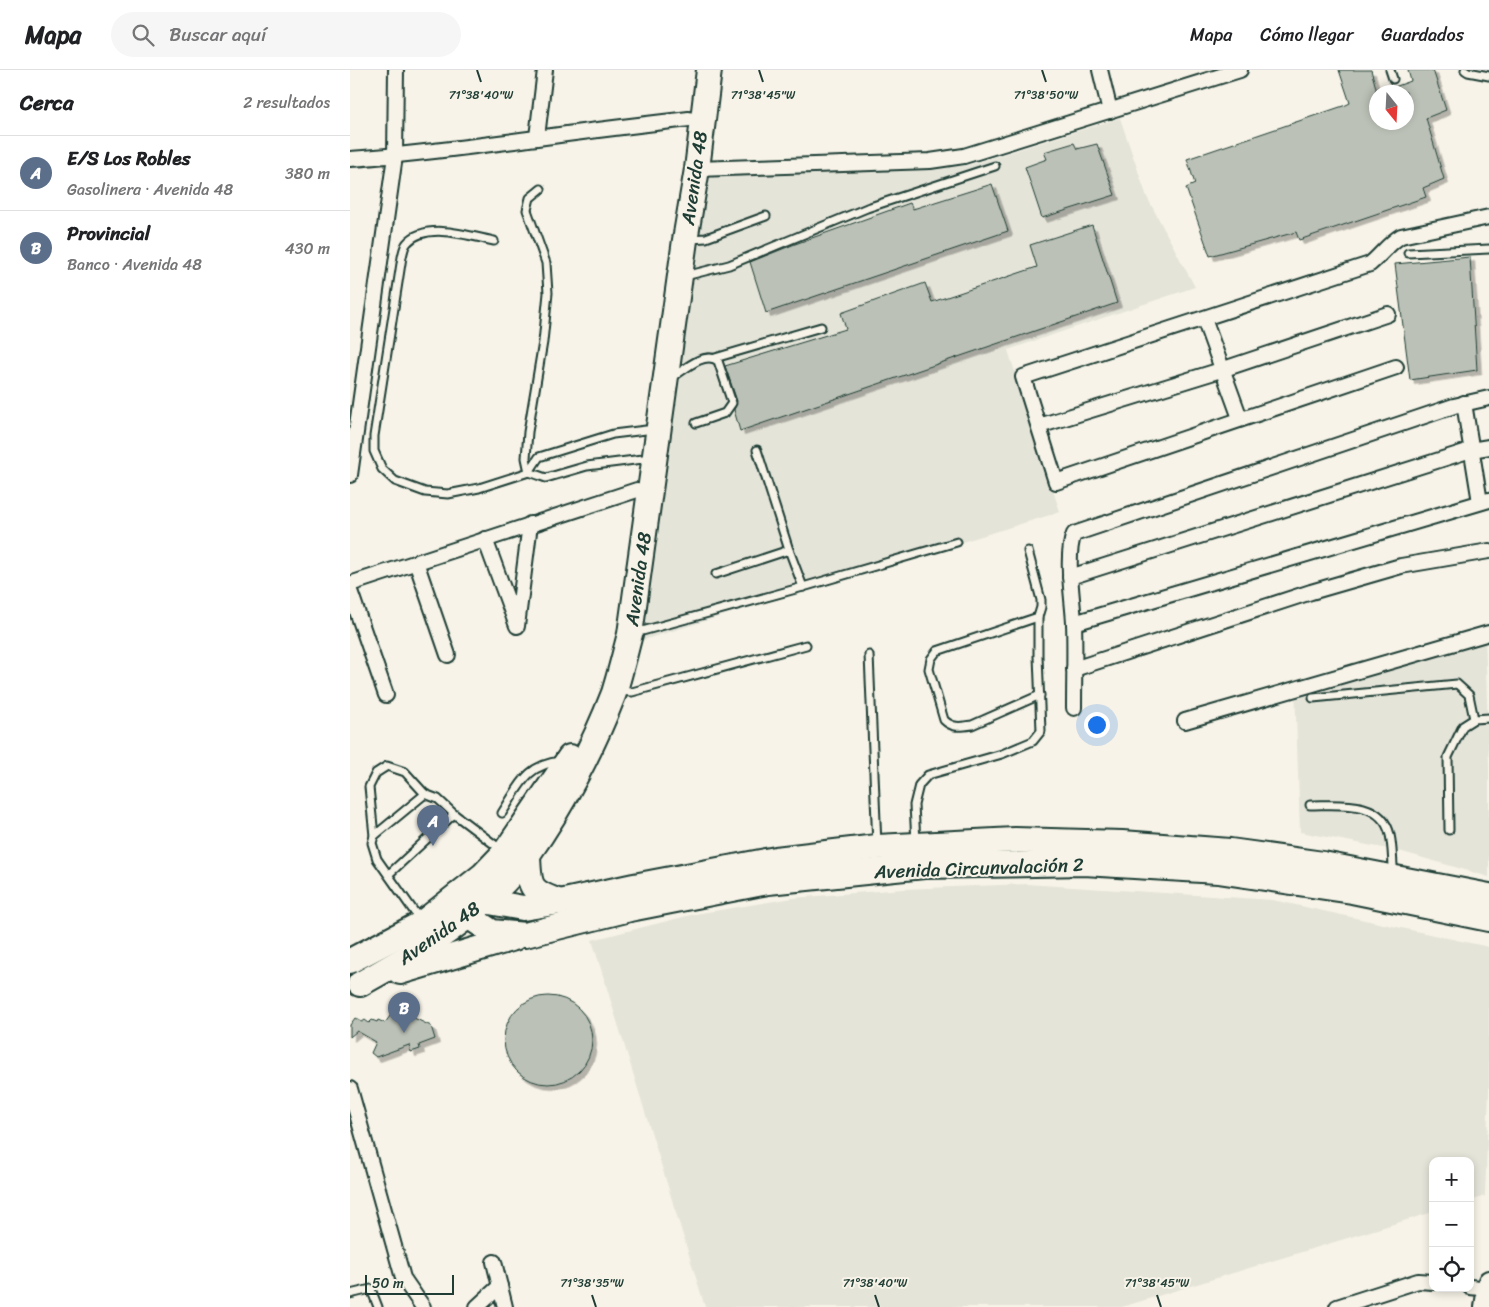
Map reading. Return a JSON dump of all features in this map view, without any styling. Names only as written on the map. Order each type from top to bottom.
[{"type":"highway","name":"Avenida 48","points":[[486,901],[517,854],[569,760],[605,676],[618,619],[643,460],[695,70]]},
{"type":"highway","name":"Avenida 48","points":[[355,986],[428,945],[462,906],[483,875],[517,854],[566,793],[599,729],[614,690],[630,634],[685,240],[697,170],[709,70]]},
{"type":"highway","name":"Avenida Circunvalación 2","points":[[462,906],[486,901],[523,908],[776,859],[917,844],[1015,840],[1122,843],[1230,851],[1323,864],[1489,896]]},
{"type":"highway","points":[[517,854],[532,888],[542,896],[560,902]]},
{"type":"highway","name":"Avenida Circunvalación 2","points":[[462,906],[492,932],[525,934],[630,909],[768,882],[924,866],[1075,863],[1218,871],[1352,890],[1489,919]]},
{"type":"highway","points":[[350,960],[422,923],[462,906]]},
{"type":"highway","points":[[355,986],[525,934]]},
{"type":"street","points":[[350,475],[395,156],[396,70]]},
{"type":"street","points":[[537,137],[545,70]]},
{"type":"street","points":[[1100,70],[1110,111]]},
{"type":"street","points":[[697,170],[920,161],[964,156],[1240,70]]},
{"type":"street","points":[[350,158],[395,156],[460,149],[537,137],[689,119]]},
{"type":"street","points":[[1396,367],[1240,418],[1056,482],[1023,377],[1370,264],[1394,240],[1401,236],[1489,218]]},
{"type":"street","points":[[1039,426],[1221,370],[1388,314]]},
{"type":"street","points":[[1204,318],[1221,370],[1240,418]]},
{"type":"street","points":[[1074,708],[1074,623],[1070,577],[1074,534],[1464,403],[1489,398]]},
{"type":"street","points":[[1074,623],[1485,501],[1471,450],[1464,403]]},
{"type":"street","points":[[1070,577],[1471,450],[1489,447]]},
{"type":"street","points":[[350,584],[637,490]]},
{"type":"street","points":[[485,539],[517,626],[530,524]]},
{"type":"street","points":[[1074,669],[1311,592],[1392,568],[1489,551]]},
{"type":"street","points":[[416,562],[448,655]]},
{"type":"street","points":[[350,591],[386,695]]},
{"type":"street","points":[[1186,721],[1489,633]]},
{"type":"street","points":[[350,1089],[403,1278],[423,1307]]},
{"type":"street","points":[[494,1262],[506,1307]]},
{"type":"street","points":[[1337,1307],[1418,1281],[1429,1282]]},
{"type":"street","points":[[477,1307],[500,1286]]},
{"type":"lane","points":[[1390,70],[1393,79]]},
{"type":"lane","points":[[1465,70],[1489,76]]},
{"type":"lane","points":[[680,277],[729,265],[867,208],[995,166]]},
{"type":"lane","points":[[529,472],[526,458],[528,432],[543,342],[548,293],[546,262],[527,210],[530,198],[541,189]]},
{"type":"lane","points":[[685,240],[706,238],[738,228],[766,216]]},
{"type":"lane","points":[[494,241],[433,230],[418,235],[406,243],[402,257],[374,436],[374,451],[382,468],[395,480],[425,492],[448,494],[471,490],[529,472],[546,478],[588,466],[643,460]]},
{"type":"lane","points":[[1408,253],[1489,249]]},
{"type":"lane","points":[[666,382],[702,359],[715,358],[821,327]]},
{"type":"lane","points":[[696,423],[725,413],[732,403],[718,361],[715,358]]},
{"type":"lane","points":[[529,472],[539,458],[613,434],[646,430]]},
{"type":"lane","points":[[757,450],[803,587]]},
{"type":"lane","points":[[630,634],[803,587],[957,542]]},
{"type":"lane","points":[[716,574],[789,550]]},
{"type":"lane","points":[[917,844],[914,805],[919,785],[928,775],[1002,754],[1033,742],[1042,731],[1038,618],[1041,600],[1028,551]]},
{"type":"lane","points":[[1038,618],[937,651],[931,659],[929,669],[944,720],[950,725],[960,727],[972,725],[1040,695]]},
{"type":"lane","points":[[614,690],[632,692],[806,646]]},
{"type":"lane","points":[[869,655],[877,848]]},
{"type":"lane","points":[[1313,698],[1457,684],[1470,695],[1474,719]]},
{"type":"lane","points":[[1449,830],[1448,757],[1463,726],[1474,719],[1489,718]]},
{"type":"lane","points":[[502,813],[529,772],[542,764],[569,760]]},
{"type":"lane","points":[[422,923],[377,859],[372,843],[374,836],[369,787],[376,773],[387,766],[405,772],[425,794],[438,800],[454,814],[517,854]]},
{"type":"lane","points":[[374,836],[425,794]]},
{"type":"lane","points":[[1310,805],[1356,805],[1374,812],[1383,818],[1390,835],[1394,878]]},
{"type":"lane","points":[[389,874],[454,814]]},
{"type":"lane","points":[[350,1294],[371,1289],[378,1307]]},
{"type":"shaded area","points":[[1120,118],[1147,197],[1195,287],[1008,350],[1060,512],[640,641],[705,176],[966,166]]},
{"type":"shaded area","points":[[1485,635],[1489,766],[1489,877],[1399,851],[1300,832],[1295,687]]},
{"type":"shaded area","points":[[1027,884],[1273,900],[1489,947],[1489,1091],[1485,1196],[1474,1200],[1474,1157],[1429,1157],[1429,1213],[1122,1307],[705,1307],[592,940],[695,914],[793,898],[902,889]]},
{"type":"building","points":[[1339,70],[1371,70],[1375,85],[1369,85],[1369,130],[1414,130],[1414,85],[1400,85],[1411,81],[1408,70],[1433,70],[1446,110],[1426,118],[1444,179],[1423,188],[1426,197],[1299,240],[1296,232],[1210,256],[1186,188],[1195,184],[1187,159],[1350,103]]},
{"type":"building","points":[[1074,143],[1077,149],[1097,144],[1115,195],[1042,218],[1025,167],[1047,159],[1044,152]]},
{"type":"building","points":[[992,184],[1008,231],[766,313],[750,262],[910,203],[913,209]]},
{"type":"building","points":[[1092,225],[1117,303],[740,431],[734,410],[737,401],[725,366],[846,329],[841,313],[925,283],[932,302],[1037,267],[1030,245]]},
{"type":"building","points":[[1470,257],[1477,370],[1410,380],[1395,264]]},
{"type":"building","points":[[548,996],[565,999],[579,1009],[589,1023],[592,1040],[589,1057],[579,1071],[565,1081],[548,1084],[531,1081],[517,1071],[507,1057],[504,1040],[507,1023],[517,1009],[531,999]]},
{"type":"building","points":[[395,1009],[431,1026],[435,1039],[419,1045],[420,1049],[411,1052],[409,1045],[376,1057],[371,1053],[376,1042],[357,1031],[350,1037],[350,1025],[355,1018],[362,1022],[365,1020],[369,1023],[372,1020],[377,1022],[378,1020],[385,1023]]},
{"type":"place","name":"E/S Los Robles","points":[[433,846]]},
{"type":"place","name":"Provincial","points":[[404,1033]]}]
